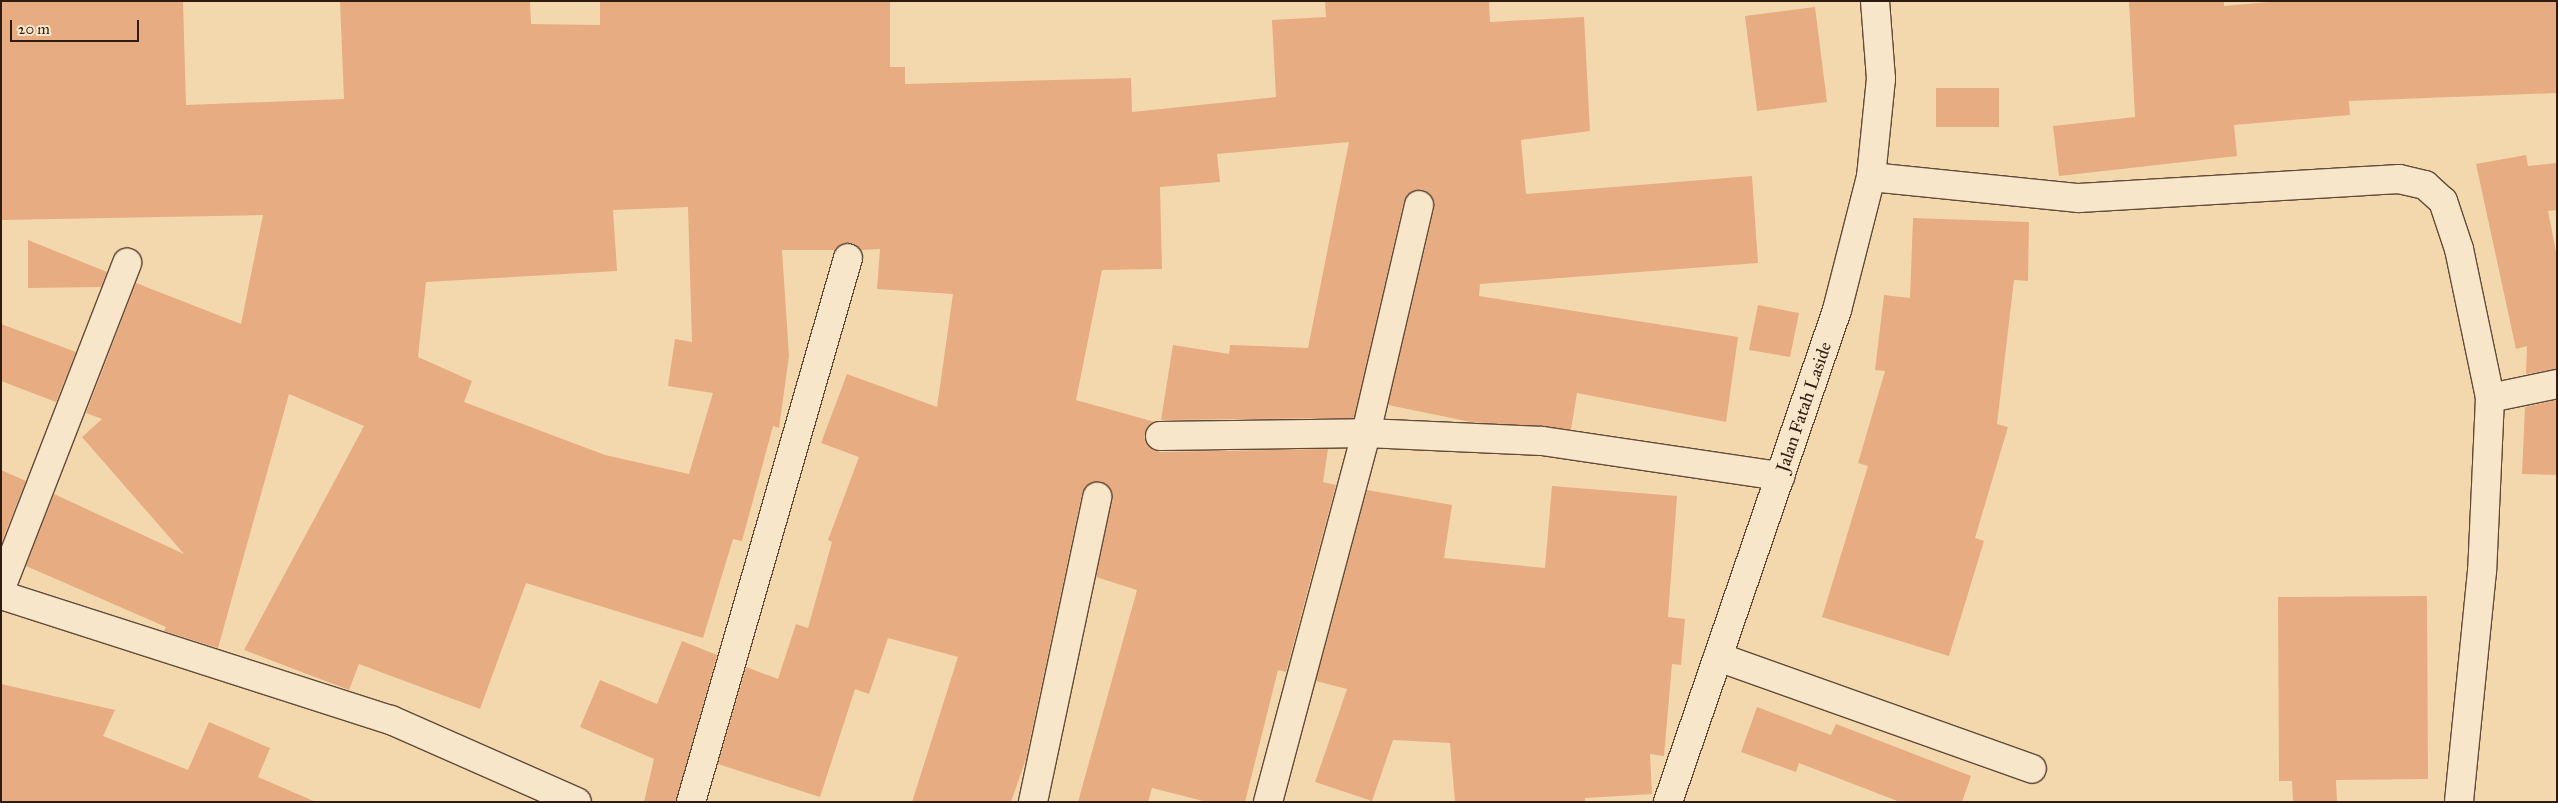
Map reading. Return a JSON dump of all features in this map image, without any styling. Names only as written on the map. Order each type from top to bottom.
[{"type":"street","name":"Jalan Fatah Laside","points":[[1668,802],[1837,310],[1871,177],[1881,79],[1875,1]]},
{"type":"street","points":[[1871,177],[2079,198],[2328,180],[2399,179],[2425,185],[2443,201],[2458,249],[2490,398],[2482,571],[2459,802]]},
{"type":"street","points":[[1268,802],[1366,433],[1420,205]]},
{"type":"street","points":[[691,802],[848,258]]},
{"type":"street","points":[[1,588],[127,263]]},
{"type":"street","points":[[2490,398],[2557,384]]},
{"type":"street","points":[[1160,436],[1366,433],[1542,441],[1780,476]]},
{"type":"street","points":[[1033,802],[1097,497]]},
{"type":"street","points":[[1,595],[391,720],[577,802]]},
{"type":"street","points":[[1718,657],[2032,769]]},
{"type":"building","points":[[1,1],[183,1],[186,105],[344,99],[340,1],[530,1],[531,24],[600,25],[600,1],[890,1],[890,67],[905,67],[905,84],[1131,78],[1132,112],[1276,97],[1272,20],[1326,17],[1325,1],[1489,1],[1490,22],[1584,17],[1590,131],[1521,140],[1526,194],[1752,176],[1758,263],[1480,284],[1479,296],[1738,337],[1726,422],[1577,393],[1571,430],[1471,422],[1388,405],[1434,209],[1430,194],[1415,190],[1404,201],[1354,418],[1161,420],[1173,345],[1229,354],[1230,345],[1308,348],[1349,142],[1217,154],[1220,182],[1160,187],[1162,269],[1102,270],[1076,400],[1155,422],[1144,437],[1152,449],[1160,452],[1328,449],[1323,482],[1336,485],[1286,672],[1278,670],[1245,802],[1207,802],[1152,788],[1148,802],[1078,802],[1137,590],[1096,577],[1112,500],[1108,486],[1100,482],[1086,486],[1082,494],[1026,759],[1011,802],[912,802],[958,657],[888,638],[869,694],[855,689],[820,797],[718,764],[746,667],[778,679],[796,624],[808,628],[832,542],[828,540],[859,457],[821,443],[847,374],[937,407],[953,294],[877,289],[880,249],[861,250],[845,243],[835,250],[782,250],[789,356],[779,428],[773,426],[742,541],[733,539],[703,638],[526,583],[480,709],[359,664],[349,690],[244,650],[364,426],[289,394],[218,648],[164,631],[166,627],[26,566],[54,494],[184,554],[82,437],[102,419],[86,413],[136,283],[241,324],[263,215],[1,220]],"holes":[[[688,207],[692,342],[675,339],[668,386],[713,393],[689,474],[605,455],[464,402],[472,381],[418,357],[426,282],[617,271],[613,210]]]},
{"type":"building","points":[[2129,1],[2224,1],[2224,6],[2280,1],[2557,1],[2557,93],[2349,101],[2350,115],[2234,125],[2237,156],[2059,176],[2053,126],[2135,117]]},
{"type":"building","points":[[1815,7],[1827,102],[1757,111],[1745,16]]},
{"type":"building","points":[[1936,88],[1999,88],[1999,127],[1936,127]]},
{"type":"building","points":[[2526,155],[2528,166],[2557,163],[2557,210],[2548,211],[2557,257],[2557,369],[2526,374],[2527,346],[2516,349],[2476,164]]},
{"type":"building","points":[[1913,218],[2029,222],[2028,281],[2014,280],[1997,424],[2008,427],[1975,538],[1984,541],[1949,656],[1822,617],[1868,466],[1858,463],[1885,371],[1875,370],[1884,295],[1910,298]]},
{"type":"building","points":[[28,240],[107,272],[101,287],[28,288]]},
{"type":"building","points":[[1758,305],[1799,313],[1790,357],[1749,350]]},
{"type":"building","points":[[1,324],[76,352],[56,402],[1,381]]},
{"type":"building","points":[[2557,400],[2557,475],[2522,474],[2525,407]]},
{"type":"building","points":[[1,470],[26,481],[1,544]]},
{"type":"building","points":[[1552,486],[1677,496],[1668,617],[1685,619],[1681,665],[1672,664],[1664,756],[1650,754],[1652,794],[1585,798],[1585,802],[1455,802],[1450,743],[1393,740],[1372,801],[1315,782],[1347,689],[1316,681],[1367,490],[1452,505],[1444,558],[1545,568]]},
{"type":"building","points":[[2427,596],[2428,779],[2336,780],[2337,802],[2293,802],[2292,781],[2279,781],[2278,597]]},
{"type":"building","points":[[682,641],[717,655],[676,802],[644,802],[654,759],[580,727],[600,680],[657,704]]},
{"type":"building","points":[[1,684],[115,710],[103,736],[188,770],[209,722],[270,748],[258,777],[316,802],[1,802]]},
{"type":"building","points":[[1757,707],[1831,735],[1836,724],[1971,776],[1962,802],[1900,802],[1799,763],[1796,772],[1741,752]]}]
